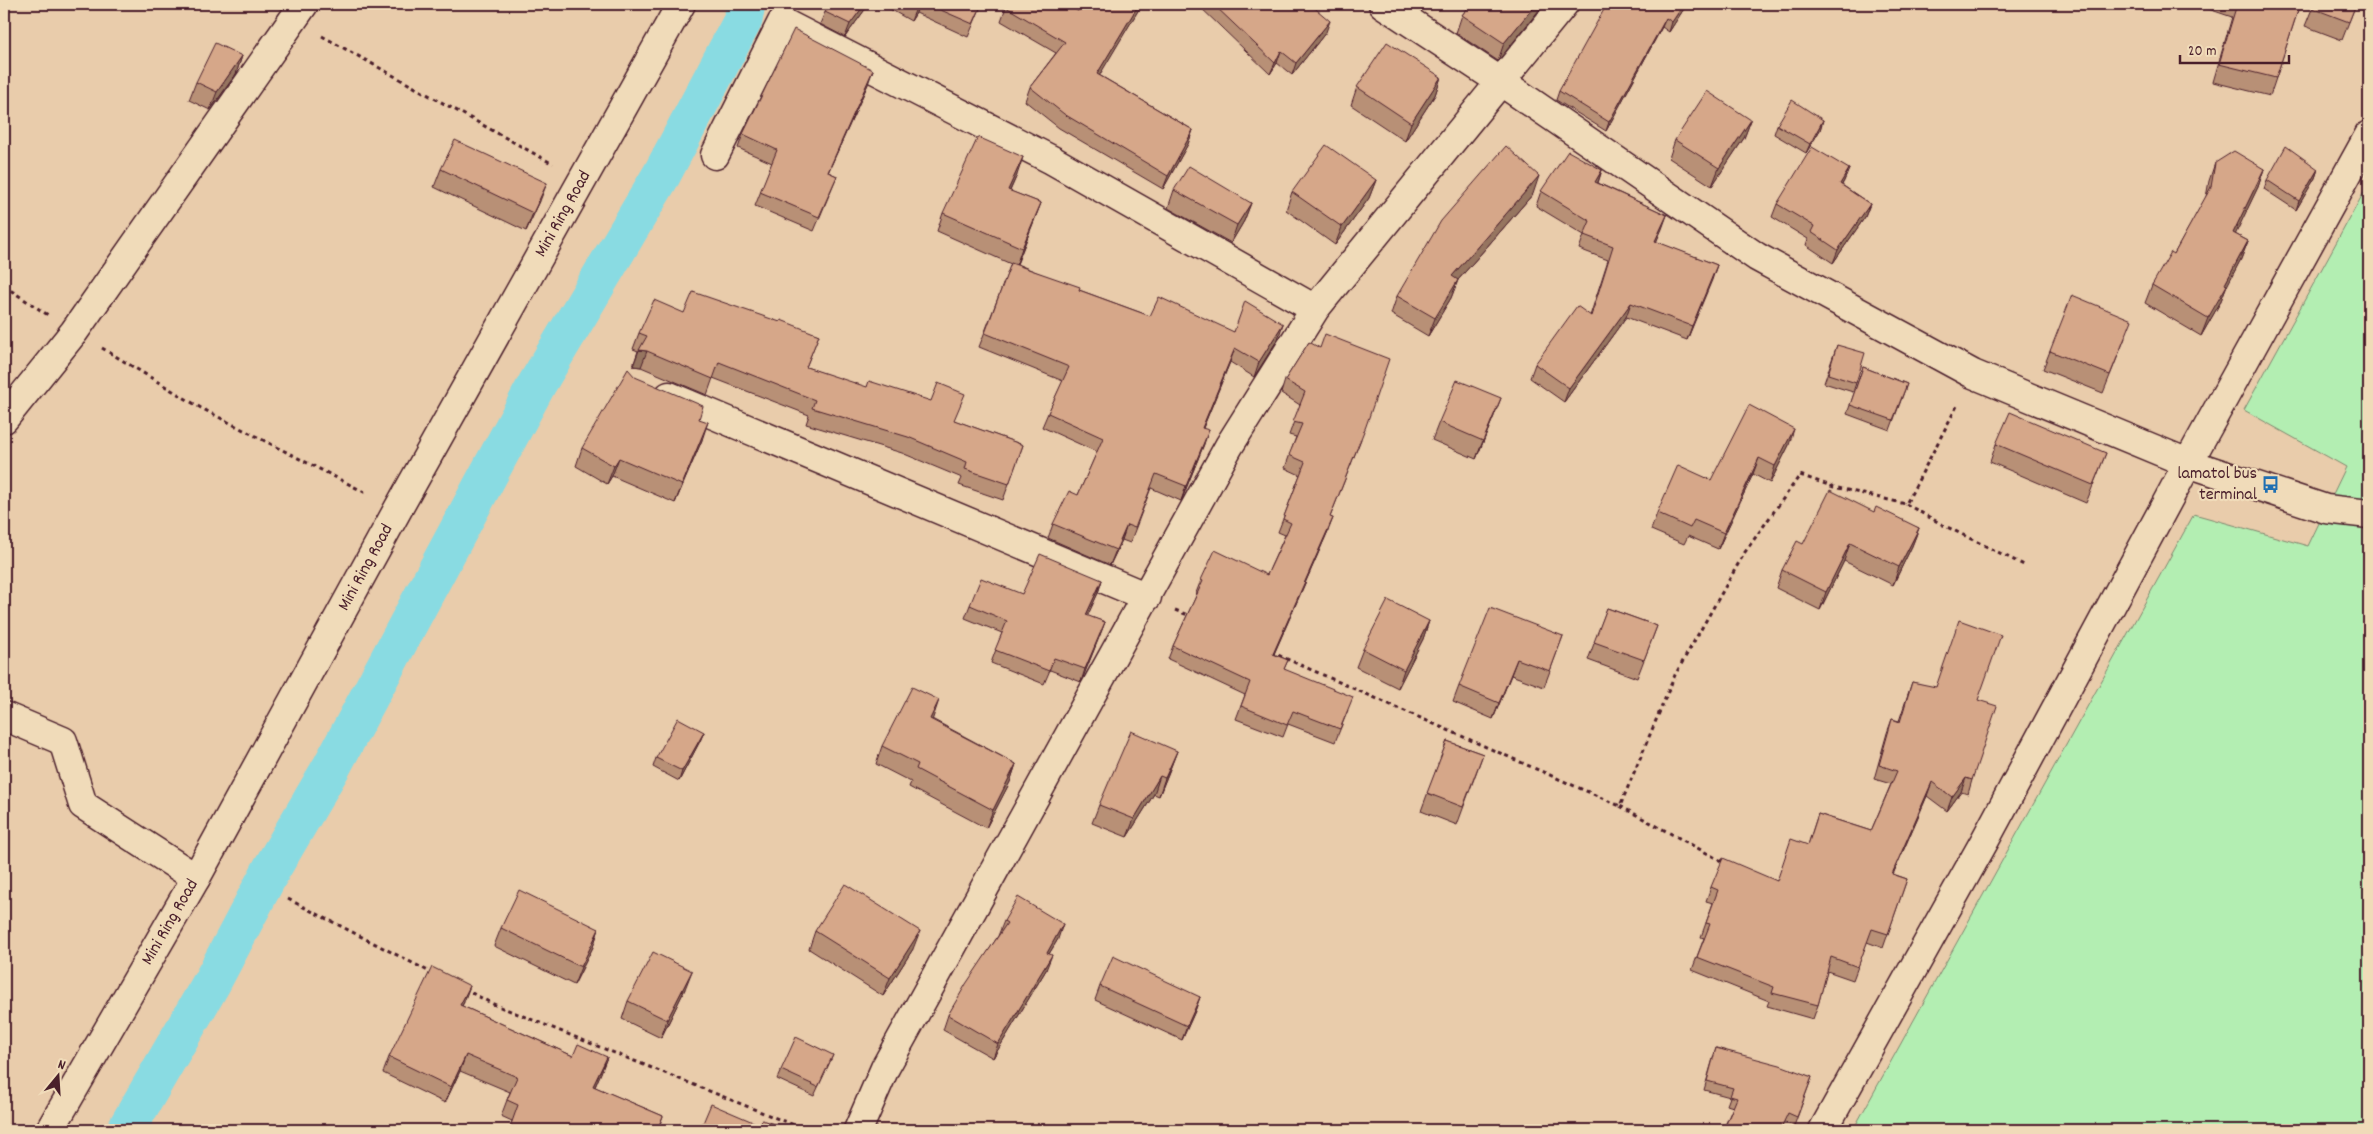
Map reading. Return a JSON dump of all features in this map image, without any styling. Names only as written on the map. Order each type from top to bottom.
[{"type":"street","name":"Mini Ring Road","points":[[50,1130],[196,878],[398,509],[584,181],[681,4]]},
{"type":"street","points":[[1383,4],[1500,81],[1756,257],[1973,374],[2188,463],[2326,509],[2369,514]]},
{"type":"street","points":[[858,1130],[884,1068],[1148,597],[1229,446],[1315,309],[1564,4]]},
{"type":"street","points":[[4,418],[74,332],[298,12]]},
{"type":"street","points":[[715,155],[786,13],[1052,160],[1315,309]]},
{"type":"street","points":[[1823,1130],[1984,842],[2188,463],[2369,135]]},
{"type":"street","points":[[644,385],[1148,597]]},
{"type":"street","points":[[4,716],[63,742],[83,805],[196,878]]},
{"type":"path","points":[[298,12],[584,181]]},
{"type":"path","points":[[4,286],[74,332],[201,408],[398,509]]},
{"type":"path","points":[[1906,504],[1973,374]]},
{"type":"path","points":[[1620,806],[1675,675],[1745,552],[1800,475],[1834,487],[1906,504],[2024,565]]},
{"type":"path","points":[[1148,597],[1193,618]]},
{"type":"path","points":[[1266,650],[1620,806],[1730,866]]},
{"type":"path","points":[[288,899],[433,973]]},
{"type":"path","points":[[459,986],[493,1004],[806,1130]]},
{"type":"green space","points":[[2369,183],[2369,1130],[1853,1130],[2194,514],[2308,546],[2346,467],[2244,410]]},
{"type":"building","points":[[831,4],[865,4],[850,24],[825,12]]},
{"type":"building","points":[[907,4],[918,4],[916,8]]},
{"type":"building","points":[[927,4],[936,4],[935,7],[937,4],[982,4],[973,24]]},
{"type":"building","points":[[1008,4],[1065,4],[1078,11],[1082,4],[1139,4],[1097,74],[1193,130],[1168,176],[1064,114],[1030,87],[1065,42],[1006,7]]},
{"type":"building","points":[[1213,4],[1310,4],[1330,21],[1296,63],[1281,51],[1275,63]]},
{"type":"building","points":[[1471,4],[1536,4],[1504,43],[1462,15]]},
{"type":"building","points":[[1607,4],[1684,4],[1672,22],[1666,18],[1609,122],[1559,91]]},
{"type":"building","points":[[2237,4],[2300,4],[2276,78],[2219,64]]},
{"type":"building","points":[[2314,4],[2356,4],[2349,22],[2312,8]]},
{"type":"building","points":[[794,29],[873,70],[828,172],[837,176],[819,217],[760,192],[777,150],[743,134]]},
{"type":"building","points":[[1387,42],[1441,77],[1411,123],[1357,87]]},
{"type":"building","points":[[215,43],[242,56],[217,92],[196,82]]},
{"type":"building","points":[[1707,91],[1751,120],[1719,168],[1675,140]]},
{"type":"building","points":[[1792,100],[1823,120],[1810,144],[1777,125]]},
{"type":"building","points":[[978,137],[1023,157],[1008,190],[1041,203],[1022,248],[943,213]]},
{"type":"building","points":[[455,140],[547,183],[533,213],[441,169]]},
{"type":"building","points":[[1326,145],[1376,180],[1342,227],[1292,192]]},
{"type":"building","points":[[1506,146],[1539,176],[1452,276],[1458,280],[1435,318],[1397,296],[1441,221]]},
{"type":"building","points":[[2286,146],[2318,169],[2299,201],[2267,180]]},
{"type":"building","points":[[1812,147],[1849,169],[1840,184],[1870,204],[1838,250],[1811,232],[1814,226],[1777,204]]},
{"type":"building","points":[[1568,151],[1602,170],[1595,182],[1667,215],[1655,241],[1717,265],[1692,326],[1631,303],[1569,388],[1535,364],[1577,306],[1591,316],[1613,246],[1584,235],[1590,221],[1541,191]]},
{"type":"building","points":[[2234,151],[2264,169],[2233,233],[2248,241],[2225,284],[2227,285],[2208,318],[2152,285],[2171,252],[2174,254],[2211,187],[2215,163]]},
{"type":"building","points":[[1189,166],[1251,203],[1237,225],[1174,190]]},
{"type":"building","points":[[1011,263],[1080,287],[1079,290],[1150,316],[1159,297],[1234,332],[1245,301],[1283,324],[1259,362],[1235,348],[1202,428],[1209,430],[1186,486],[1156,474],[1135,528],[1127,525],[1116,550],[1053,524],[1069,491],[1078,495],[1103,438],[1048,413],[1069,367],[985,333]]},
{"type":"building","points":[[693,292],[780,322],[781,320],[819,335],[806,367],[867,387],[869,381],[931,401],[938,383],[965,394],[954,420],[1023,445],[1009,484],[965,469],[967,462],[908,437],[812,408],[815,400],[719,362],[713,379],[647,351],[639,350],[647,336],[639,333],[654,300],[684,313]]},
{"type":"building","points":[[2072,295],[2132,320],[2110,375],[2050,351]]},
{"type":"building","points":[[1325,334],[1389,359],[1366,426],[1330,517],[1333,518],[1273,654],[1288,660],[1284,669],[1353,697],[1340,729],[1293,711],[1287,725],[1241,706],[1250,682],[1173,646],[1215,550],[1267,575],[1291,523],[1283,519],[1305,462],[1289,455],[1302,424],[1293,422],[1305,392],[1285,380],[1309,342],[1320,348]]},
{"type":"building","points":[[1837,345],[1865,353],[1856,383],[1828,374]]},
{"type":"building","points":[[1863,367],[1907,384],[1893,420],[1850,405]]},
{"type":"building","points":[[628,369],[635,377],[703,406],[699,419],[708,422],[682,485],[619,458],[614,466],[582,448]]},
{"type":"building","points":[[1457,380],[1501,398],[1483,441],[1439,422]]},
{"type":"building","points":[[1749,405],[1794,429],[1775,466],[1759,458],[1724,533],[1694,520],[1690,528],[1657,513],[1678,465],[1711,480]]},
{"type":"building","points":[[2010,412],[2106,453],[2093,485],[1996,444]]},
{"type":"building","points":[[1830,490],[1874,512],[1876,507],[1919,528],[1899,567],[1850,543],[1826,592],[1782,570],[1797,541],[1803,544]]},
{"type":"building","points":[[1040,554],[1102,580],[1086,615],[1105,622],[1085,669],[1054,658],[1049,671],[995,650],[1007,621],[970,605],[981,578],[1022,594]]},
{"type":"building","points":[[1388,600],[1429,621],[1404,670],[1363,649]]},
{"type":"building","points":[[1490,608],[1563,636],[1550,671],[1517,659],[1499,703],[1459,686]]},
{"type":"building","points":[[1607,608],[1657,626],[1644,660],[1594,642]]},
{"type":"building","points":[[1959,620],[2001,635],[1978,700],[1997,706],[1972,780],[1966,778],[1952,797],[1932,782],[1892,874],[1907,879],[1888,934],[1872,929],[1858,967],[1831,957],[1818,1005],[1772,993],[1774,987],[1697,957],[1710,924],[1706,923],[1718,890],[1711,887],[1723,858],[1777,881],[1791,839],[1808,845],[1818,814],[1871,831],[1897,771],[1879,765],[1892,719],[1900,722],[1912,682],[1936,687]]},
{"type":"building","points":[[912,687],[939,700],[930,719],[1016,764],[993,810],[916,769],[918,764],[882,746]]},
{"type":"building","points":[[678,718],[704,732],[682,771],[656,758]]},
{"type":"building","points":[[1131,731],[1177,751],[1165,778],[1160,776],[1134,819],[1099,805]]},
{"type":"building","points":[[1447,741],[1483,754],[1463,807],[1427,793]]},
{"type":"building","points":[[845,884],[920,931],[890,978],[815,931]]},
{"type":"building","points":[[519,890],[599,929],[581,967],[501,928]]},
{"type":"building","points":[[1018,897],[1063,924],[1047,953],[1052,955],[998,1044],[948,1015],[966,984],[1007,923],[1004,921]]},
{"type":"building","points":[[653,952],[692,971],[667,1020],[628,1001]]},
{"type":"building","points":[[1113,956],[1200,997],[1187,1026],[1100,986]]},
{"type":"building","points":[[432,967],[470,986],[460,1005],[573,1056],[578,1044],[607,1057],[593,1086],[663,1116],[657,1130],[509,1130],[518,1105],[507,1100],[517,1077],[466,1055],[451,1087],[389,1057]]},
{"type":"building","points":[[796,1037],[833,1055],[818,1087],[781,1070]]},
{"type":"building","points":[[1716,1048],[1780,1065],[1812,1077],[1797,1117],[1788,1113],[1780,1130],[1724,1129],[1737,1098],[1730,1096],[1733,1088],[1707,1081]]},
{"type":"building","points":[[711,1104],[760,1125],[762,1120],[792,1130],[700,1130]]},
{"type":"waterway","points":[[126,1130],[212,982],[271,870],[332,766],[537,384],[662,174],[743,20],[746,4]]},
{"type":"place","name":"lamatol bus terminal","points":[[2271,484]]}]
